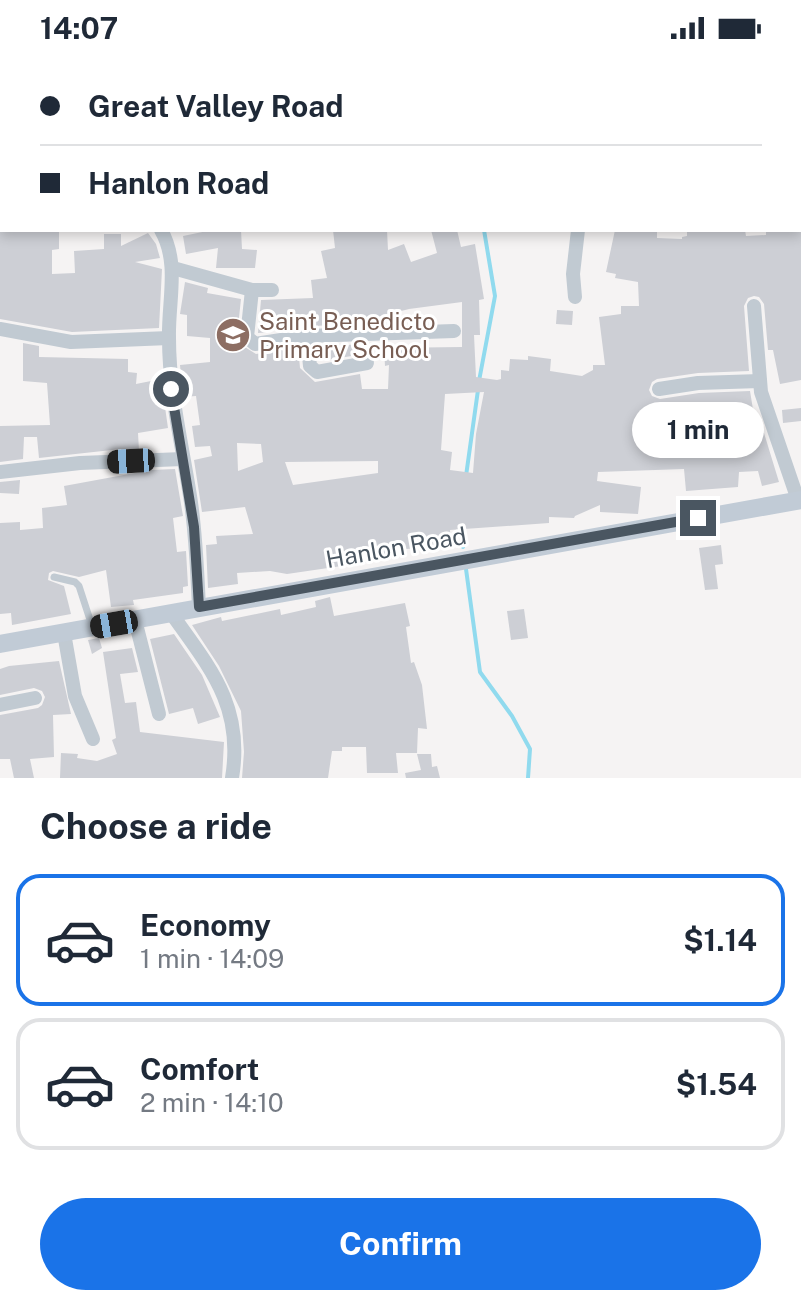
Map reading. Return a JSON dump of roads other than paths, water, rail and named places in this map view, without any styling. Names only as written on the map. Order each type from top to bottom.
[{"type":"main road","name":"Hanlon Road","points":[[0,644],[800,500]]},
{"type":"street","points":[[162,232],[173,268],[169,338],[171,389],[194,527],[199,607]]},
{"type":"street","points":[[575,297],[573,274],[578,232]]},
{"type":"street","points":[[173,268],[252,290],[272,290]]},
{"type":"street","points":[[252,290],[247,337],[255,344],[307,336],[454,331]]},
{"type":"street","points":[[754,306],[763,399],[800,500]]},
{"type":"street","points":[[0,329],[71,342],[169,338]]},
{"type":"street","points":[[307,336],[310,366],[317,372],[367,363]]},
{"type":"street","points":[[659,389],[698,383],[760,381]]},
{"type":"street","points":[[0,472],[80,463],[183,459]]},
{"type":"street","points":[[171,613],[227,700],[235,737],[232,778]]},
{"type":"street","points":[[135,620],[159,714]]},
{"type":"street","points":[[64,633],[75,696],[93,739]]},
{"type":"street","points":[[0,705],[35,698]]},
{"type":"lane","points":[[54,577],[75,582],[79,586],[93,628]]},
{"type":"waterway","points":[[479,381],[495,296],[484,232]]},
{"type":"waterway","points":[[466,476],[478,390]]},
{"type":"waterway","points":[[461,525],[463,547]]},
{"type":"waterway","points":[[466,569],[480,672],[512,716],[530,749],[528,778]]},
{"type":"place","name":"Saint Benedicto Primary School","points":[[233,335]]}]
